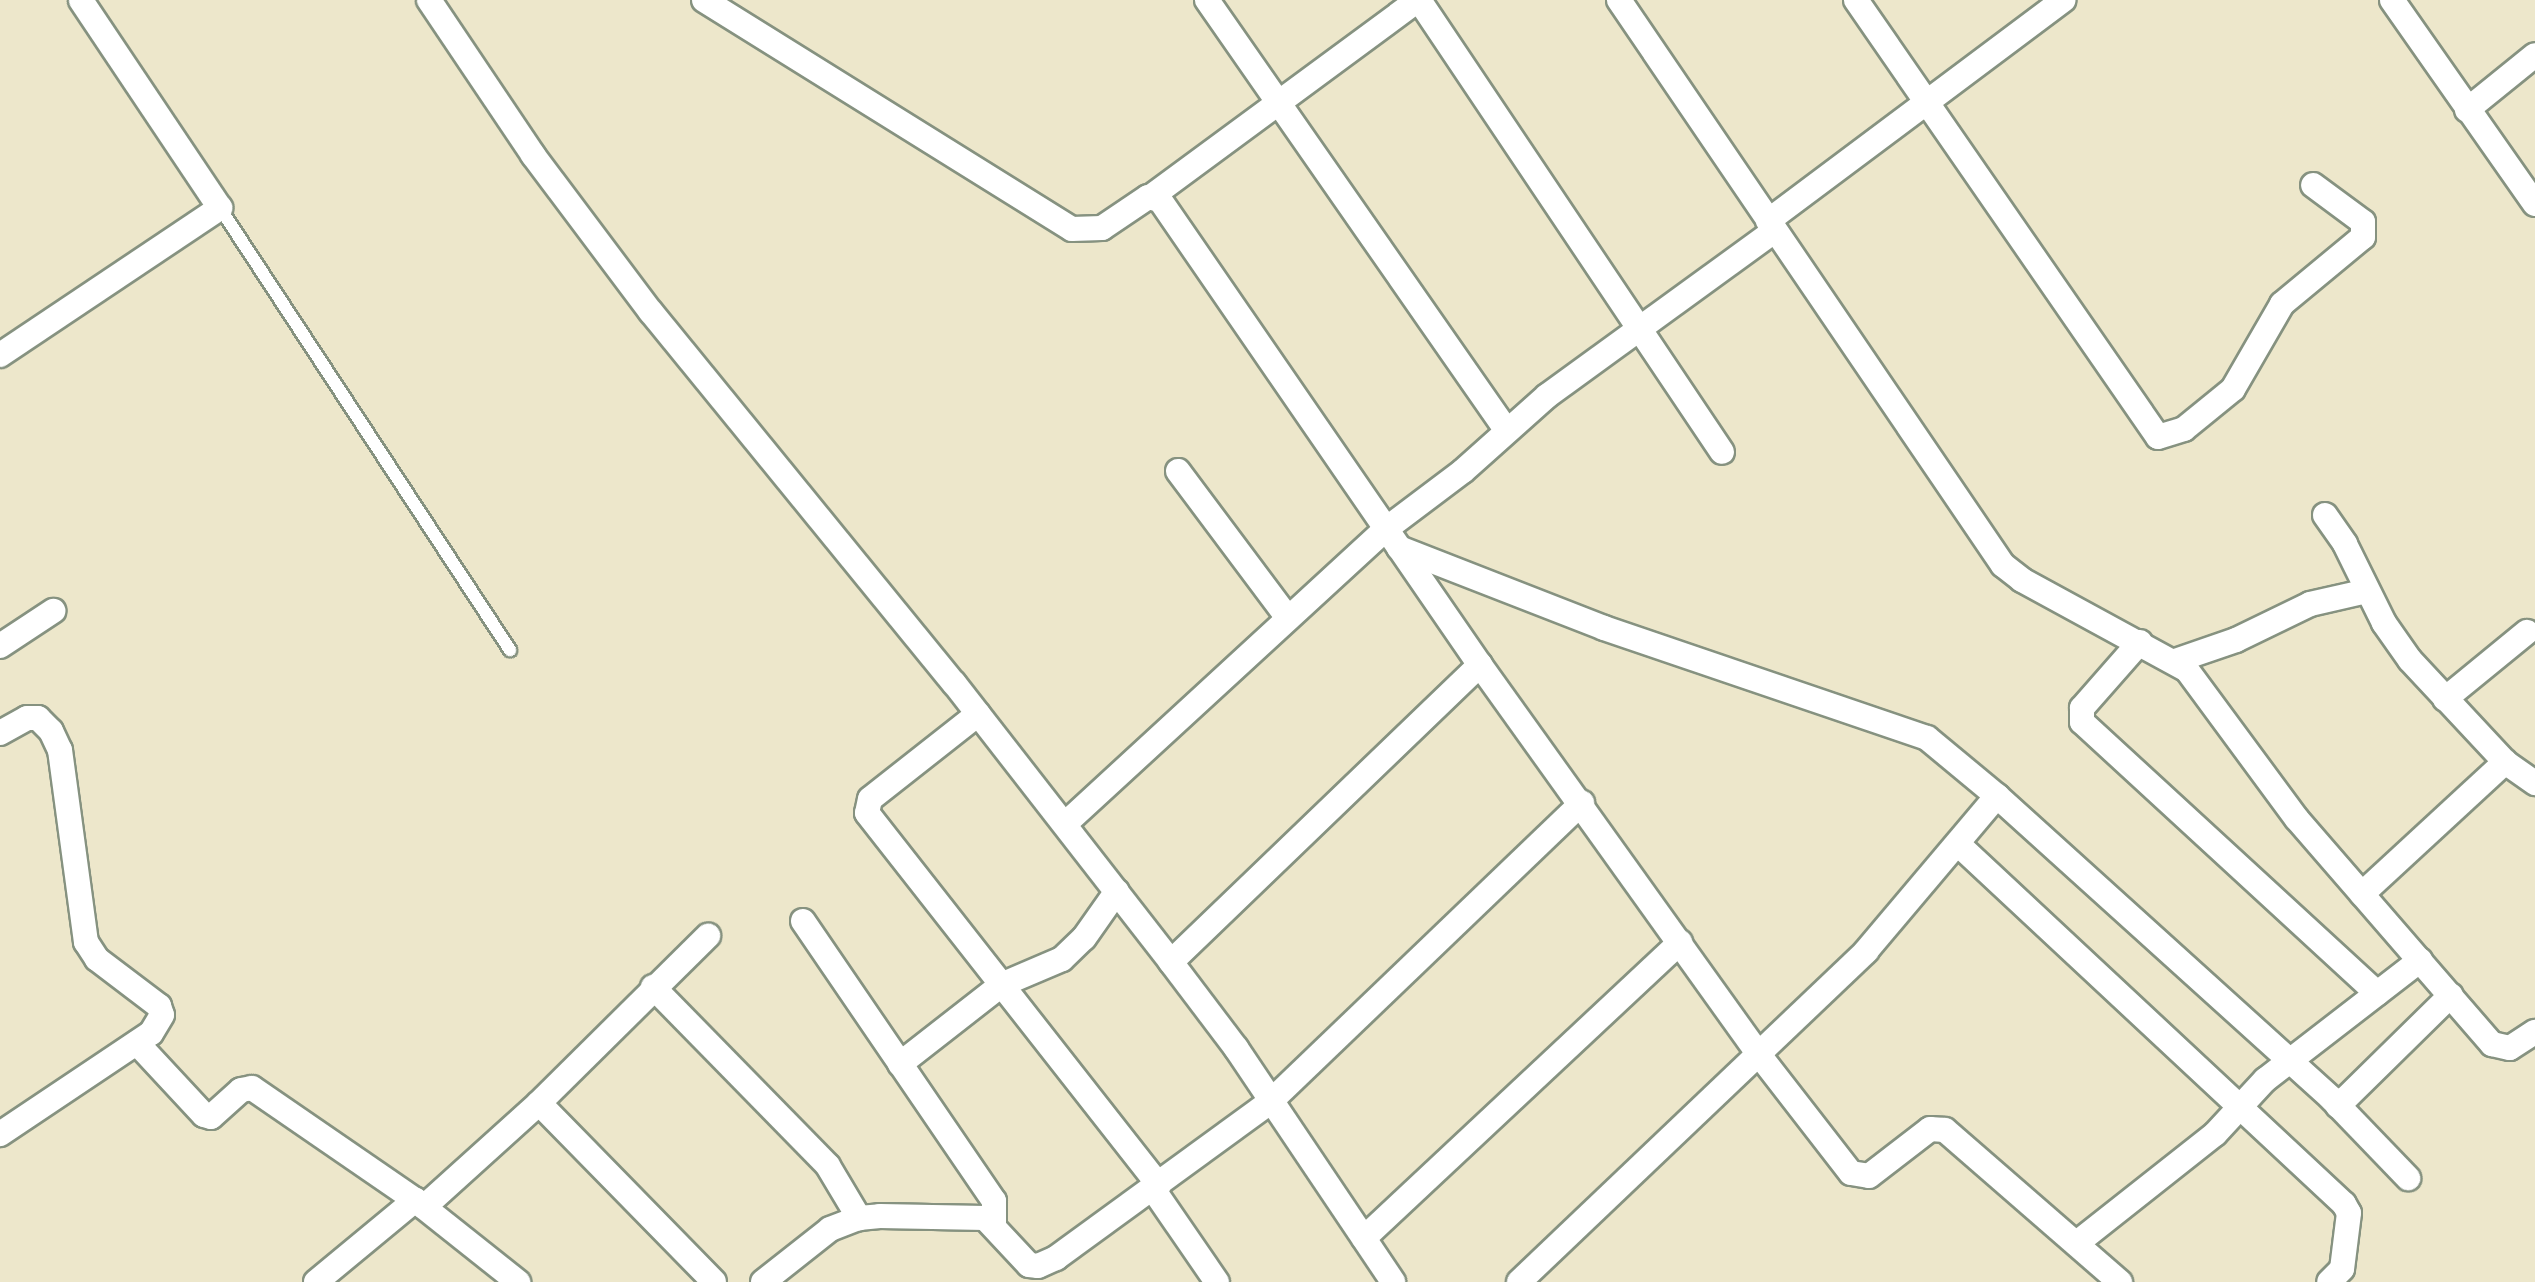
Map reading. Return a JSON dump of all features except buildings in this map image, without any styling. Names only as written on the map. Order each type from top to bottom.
[{"type":"street","points":[[0,355],[220,208],[81,0]]},
{"type":"street","points":[[429,0],[533,155],[609,258],[733,418],[978,714],[1171,962],[1271,1101],[1393,1282]]},
{"type":"street","points":[[704,0],[1072,229],[1102,228],[1152,196],[1419,0],[1722,452]]},
{"type":"street","points":[[1207,0],[1276,103],[1507,431]]},
{"type":"street","points":[[1619,0],[2003,565],[2022,580],[2175,661],[2197,682],[2297,819],[2501,1049],[2522,1043],[2535,1032]]},
{"type":"street","points":[[1856,0],[2158,437],[2183,429],[2233,389],[2282,304],[2362,237],[2362,222],[2313,185]]},
{"type":"street","points":[[1065,824],[1288,618],[1393,539],[1507,431],[2063,0]]},
{"type":"street","points":[[2392,0],[2535,204]]},
{"type":"street","points":[[2467,110],[2535,55]]},
{"type":"street","points":[[1152,196],[1166,207],[1480,665],[1757,1052],[1851,1173],[1859,1178],[1881,1170],[1936,1127],[1954,1136],[2120,1282]]},
{"type":"street","points":[[1178,471],[1288,618]]},
{"type":"street","points":[[2325,515],[2346,544],[2367,591],[2394,640],[2505,762],[2535,783]]},
{"type":"street","points":[[1393,539],[1604,628],[1908,729],[1938,746],[1997,796],[2338,1106],[2408,1178]]},
{"type":"street","points":[[2175,661],[2248,635],[2310,604],[2367,591]]},
{"type":"street","points":[[0,646],[53,611]]},
{"type":"street","points":[[2445,699],[2527,632]]},
{"type":"street","points":[[2140,642],[2082,708],[2082,722],[2377,993]]},
{"type":"street","points":[[1171,962],[1480,665]]},
{"type":"street","points":[[978,714],[866,804],[871,820],[1156,1187],[1217,1282]]},
{"type":"street","points":[[0,733],[27,718],[38,718],[56,740],[86,942],[97,959],[159,1006],[162,1015],[160,1024],[136,1043],[0,1134]]},
{"type":"street","points":[[2362,894],[2505,762]]},
{"type":"street","points":[[1519,1282],[1757,1052],[1866,951],[1959,845],[1997,796]]},
{"type":"street","points":[[803,921],[905,1060],[994,1201],[994,1223],[1026,1273],[1056,1258],[1271,1101],[1581,803]]},
{"type":"street","points":[[1959,845],[2241,1105],[2347,1208],[2342,1269],[2329,1282]]},
{"type":"street","points":[[905,1060],[1001,985],[1062,960],[1084,938],[1117,891]]},
{"type":"street","points":[[316,1282],[420,1203],[539,1103],[653,987],[708,936]]},
{"type":"street","points":[[1364,1238],[1680,942]]},
{"type":"street","points":[[2077,1243],[2216,1134],[2241,1105],[2289,1062],[2420,960]]},
{"type":"street","points":[[653,987],[828,1166],[859,1218]]},
{"type":"street","points":[[2338,1106],[2451,995]]},
{"type":"street","points":[[136,1043],[204,1115],[211,1117],[241,1090],[252,1088],[420,1203],[504,1278]]},
{"type":"street","points":[[539,1103],[715,1282]]},
{"type":"street","points":[[763,1282],[830,1229],[859,1218],[972,1217],[994,1223]]},
{"type":"lane","points":[[220,208],[510,650]]}]
